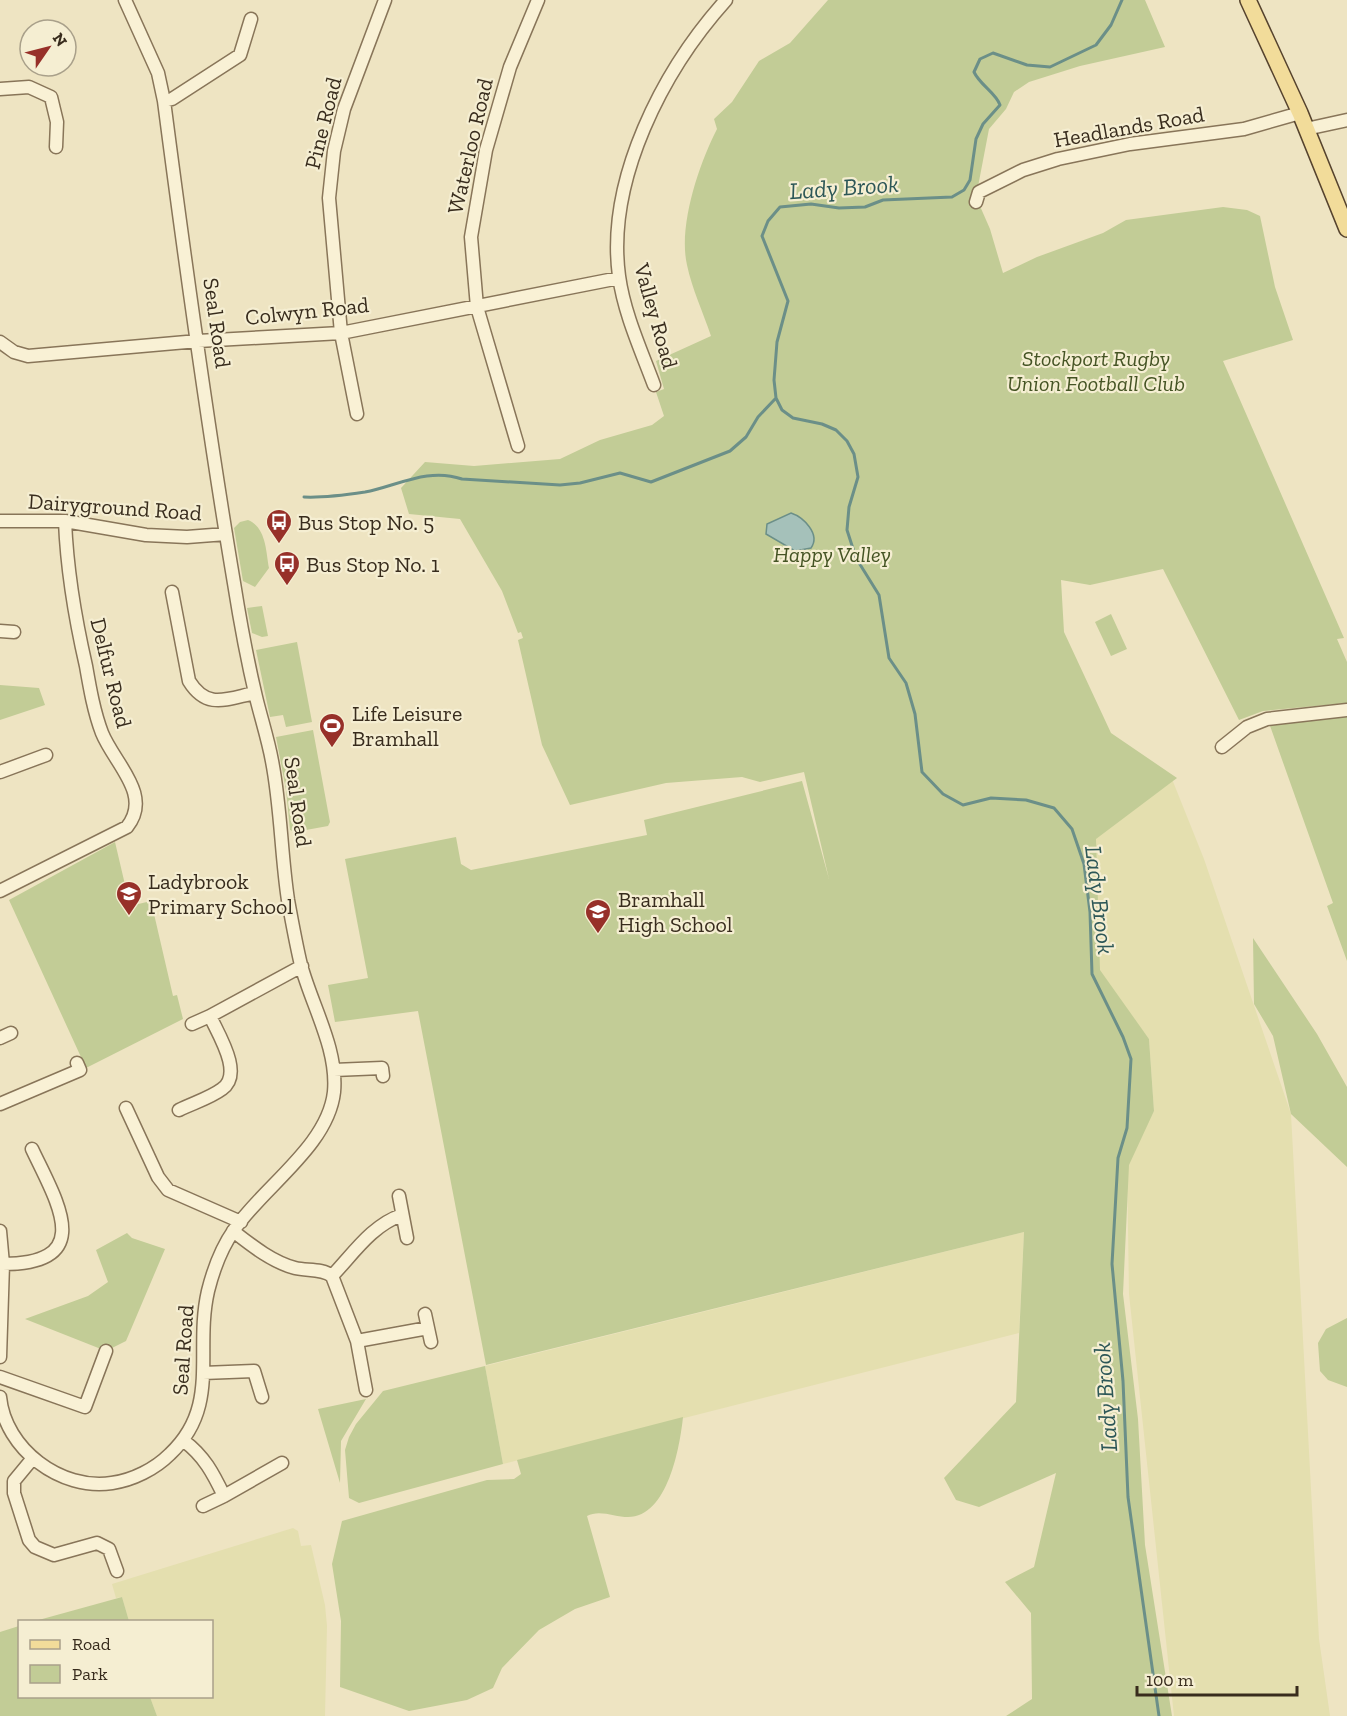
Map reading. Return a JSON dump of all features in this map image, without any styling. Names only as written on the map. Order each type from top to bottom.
[{"type":"main road","points":[[1248,0],[1300,113],[1347,229]]},
{"type":"street","name":"Seal Road","points":[[0,1396],[9,1426],[33,1458],[68,1479],[85,1483],[112,1483],[138,1476],[162,1462],[184,1441],[199,1414],[203,1373],[203,1318],[209,1288],[237,1227],[317,1136],[328,1118],[334,1094],[334,1070],[302,966],[288,897],[272,759],[255,693],[226,534],[164,101],[158,73],[125,0]]},
{"type":"street","name":"Pine Road","points":[[357,414],[341,333],[329,198],[334,151],[344,109],[385,0]]},
{"type":"street","name":"Waterloo Road","points":[[518,446],[477,307],[471,237],[486,150],[510,67],[538,0]]},
{"type":"street","name":"Valley Road","points":[[654,385],[619,278],[617,248],[621,204],[640,140],[668,81],[726,0]]},
{"type":"street","points":[[164,101],[172,99],[240,55],[251,19]]},
{"type":"street","points":[[0,89],[29,87],[51,97],[57,122],[56,147]]},
{"type":"street","name":"Headlands Road","points":[[976,202],[979,192],[1023,170],[1058,159],[1121,146],[1244,129],[1300,113]]},
{"type":"street","points":[[1306,129],[1347,120]]},
{"type":"street","name":"Colwyn Road","points":[[0,342],[14,352],[28,356],[198,341],[341,333],[619,278]]},
{"type":"street","name":"Dairyground Road","points":[[0,521],[65,521],[146,535],[187,537],[226,534]]},
{"type":"street","name":"Delfur Road","points":[[0,891],[127,827],[137,808],[136,795],[103,735],[96,713],[72,604],[65,521]]},
{"type":"street","points":[[172,592],[189,681],[195,690],[203,698],[212,701],[255,693]]},
{"type":"street","points":[[0,631],[14,632]]},
{"type":"street","points":[[1222,747],[1247,727],[1267,719],[1347,710]]},
{"type":"street","points":[[0,772],[46,755]]},
{"type":"street","points":[[192,1024],[302,966]]},
{"type":"street","points":[[179,1110],[224,1088],[231,1078],[231,1066],[210,1016]]},
{"type":"street","points":[[0,1104],[80,1070],[77,1063]]},
{"type":"street","points":[[334,1070],[382,1068],[383,1076]]},
{"type":"street","points":[[126,1108],[158,1177],[168,1190],[237,1227],[279,1261],[294,1268],[326,1272],[332,1276],[357,1341],[366,1390]]},
{"type":"street","points":[[3,1264],[29,1264],[46,1258],[56,1250],[62,1239],[63,1222],[32,1149]]},
{"type":"street","points":[[399,1196],[407,1238]]},
{"type":"street","points":[[332,1276],[373,1232],[383,1224],[402,1215]]},
{"type":"street","points":[[0,1231],[3,1264],[0,1357]]},
{"type":"street","points":[[425,1314],[431,1342]]},
{"type":"street","points":[[357,1341],[428,1328]]},
{"type":"street","points":[[0,1377],[85,1407],[106,1351]]},
{"type":"street","points":[[203,1373],[254,1371],[262,1397]]},
{"type":"street","points":[[184,1441],[200,1453],[212,1469],[224,1496]]},
{"type":"street","points":[[33,1458],[14,1481],[14,1493],[28,1539],[35,1547],[54,1555],[97,1543],[109,1549],[117,1571]]},
{"type":"street","points":[[203,1506],[282,1463]]},
{"type":"shaded area","points":[[1172,779],[1204,859],[1291,1114],[1319,1639],[1330,1716],[1174,1716],[1129,1294],[1127,1161],[1154,1111],[1149,1039],[1096,969],[1095,835]]},
{"type":"shaded area","points":[[1024,1232],[1019,1333],[503,1464],[485,1366]]},
{"type":"shaded area","points":[[293,1528],[298,1531],[301,1546],[311,1545],[325,1605],[327,1626],[325,1716],[157,1716],[150,1698],[213,1698],[213,1620],[129,1620],[122,1597],[116,1598],[112,1584]]},
{"type":"green space","points":[[828,0],[1145,0],[1165,47],[1080,66],[1029,82],[1014,92],[1006,109],[989,129],[976,197],[990,229],[1003,273],[1037,257],[1103,233],[1126,220],[1223,207],[1247,210],[1260,216],[1275,287],[1293,340],[1223,361],[1344,638],[1337,639],[1347,662],[1347,703],[1263,711],[1239,720],[1163,569],[1090,585],[1061,580],[1064,632],[1111,733],[1177,778],[1096,839],[1100,970],[1149,1039],[1154,1111],[1129,1165],[1123,1294],[1138,1419],[1145,1545],[1172,1716],[1006,1716],[1032,1699],[1031,1613],[1005,1582],[1034,1567],[1056,1473],[979,1507],[956,1500],[944,1478],[1016,1402],[1024,1232],[486,1365],[418,1011],[335,1022],[328,985],[368,978],[345,859],[456,837],[461,864],[471,870],[647,835],[644,820],[802,781],[829,879],[804,772],[760,782],[742,777],[666,783],[570,805],[542,745],[518,640],[523,638],[521,632],[518,633],[502,591],[460,519],[409,514],[401,488],[425,462],[474,466],[560,459],[600,440],[652,425],[664,416],[656,392],[664,389],[656,361],[711,336],[687,265],[685,232],[697,177],[717,129],[714,119],[732,102],[759,61],[790,43]]},
{"type":"green space","points":[[248,520],[254,523],[262,534],[269,568],[255,587],[243,581],[234,528],[240,522]]},
{"type":"green space","points":[[262,606],[268,636],[262,637],[252,633],[247,608]]},
{"type":"green space","points":[[1111,614],[1127,649],[1111,656],[1095,622]]},
{"type":"green space","points":[[297,642],[312,722],[286,727],[283,715],[270,717],[256,650]]},
{"type":"green space","points":[[0,685],[39,688],[45,705],[0,720]]},
{"type":"green space","points":[[1347,713],[1347,961],[1327,906],[1333,903],[1269,723]]},
{"type":"green space","points":[[313,730],[330,822],[328,826],[295,832],[290,830],[286,790],[276,737]]},
{"type":"green space","points":[[115,842],[130,906],[151,901],[173,996],[177,995],[183,1019],[86,1068],[9,900]]},
{"type":"green space","points":[[1253,938],[1317,1034],[1347,1087],[1347,1167],[1291,1114],[1273,1036],[1254,1004]]},
{"type":"green space","points":[[127,1233],[132,1238],[165,1249],[126,1341],[106,1351],[25,1319],[88,1296],[108,1282],[96,1250]]},
{"type":"green space","points":[[1347,1318],[1347,1387],[1328,1380],[1320,1371],[1318,1343],[1326,1329]]},
{"type":"green space","points":[[485,1366],[503,1464],[359,1503],[349,1498],[345,1450],[349,1437],[356,1424],[383,1391]]},
{"type":"green space","points":[[366,1399],[341,1441],[340,1483],[318,1409]]},
{"type":"green space","points":[[683,1417],[675,1461],[662,1493],[653,1505],[642,1514],[628,1517],[602,1513],[587,1516],[610,1597],[575,1609],[539,1630],[502,1668],[493,1688],[467,1700],[409,1711],[340,1687],[341,1621],[332,1564],[342,1521],[487,1480],[514,1479],[521,1474],[517,1460]]},
{"type":"green space","points":[[122,1597],[129,1620],[39,1620]]},
{"type":"green space","points":[[18,1626],[18,1698],[150,1698],[157,1716],[0,1716],[0,1632]]},
{"type":"water","points":[[791,513],[801,518],[812,532],[814,543],[811,548],[795,551],[766,534],[767,524]]},
{"type":"waterway","name":"Lady Brook","points":[[1122,0],[1111,25],[1096,45],[1050,67],[1027,65],[993,53],[980,59],[974,72],[1000,105],[983,124],[976,139],[970,180],[964,190],[952,197],[883,200],[865,207],[839,208],[811,204],[780,207],[768,221],[762,236],[788,301],[777,342],[774,380],[776,398],[782,410],[793,418],[822,424],[836,430],[847,441],[854,454],[858,477],[849,507],[847,530],[856,558],[879,595],[889,658],[906,683],[915,714],[922,772],[943,794],[963,805],[991,798],[1026,800],[1054,808],[1072,829],[1084,864],[1090,912],[1092,974],[1123,1037],[1131,1059],[1127,1128],[1118,1158],[1112,1264],[1123,1381],[1128,1497],[1159,1716]]},
{"type":"waterway","points":[[304,497],[327,497],[365,492],[437,475],[462,479],[560,485],[580,483],[620,473],[651,482],[730,451],[746,437],[758,417],[776,398]]},
{"type":"place","name":"Bus Stop No. 5","points":[[279,545]]},
{"type":"place","name":"Bus Stop No. 1","points":[[287,587]]},
{"type":"place","name":"Life Leisure Bramhall","points":[[332,749]]},
{"type":"place","name":"Ladybrook Primary School","points":[[129,917]]},
{"type":"place","name":"Bramhall High School","points":[[598,935]]},
{"type":"park label","name":"Stockport Rugby Union Football Club","points":[[1096,370]]},
{"type":"park label","name":"Happy Valley","points":[[832,554]]}]
